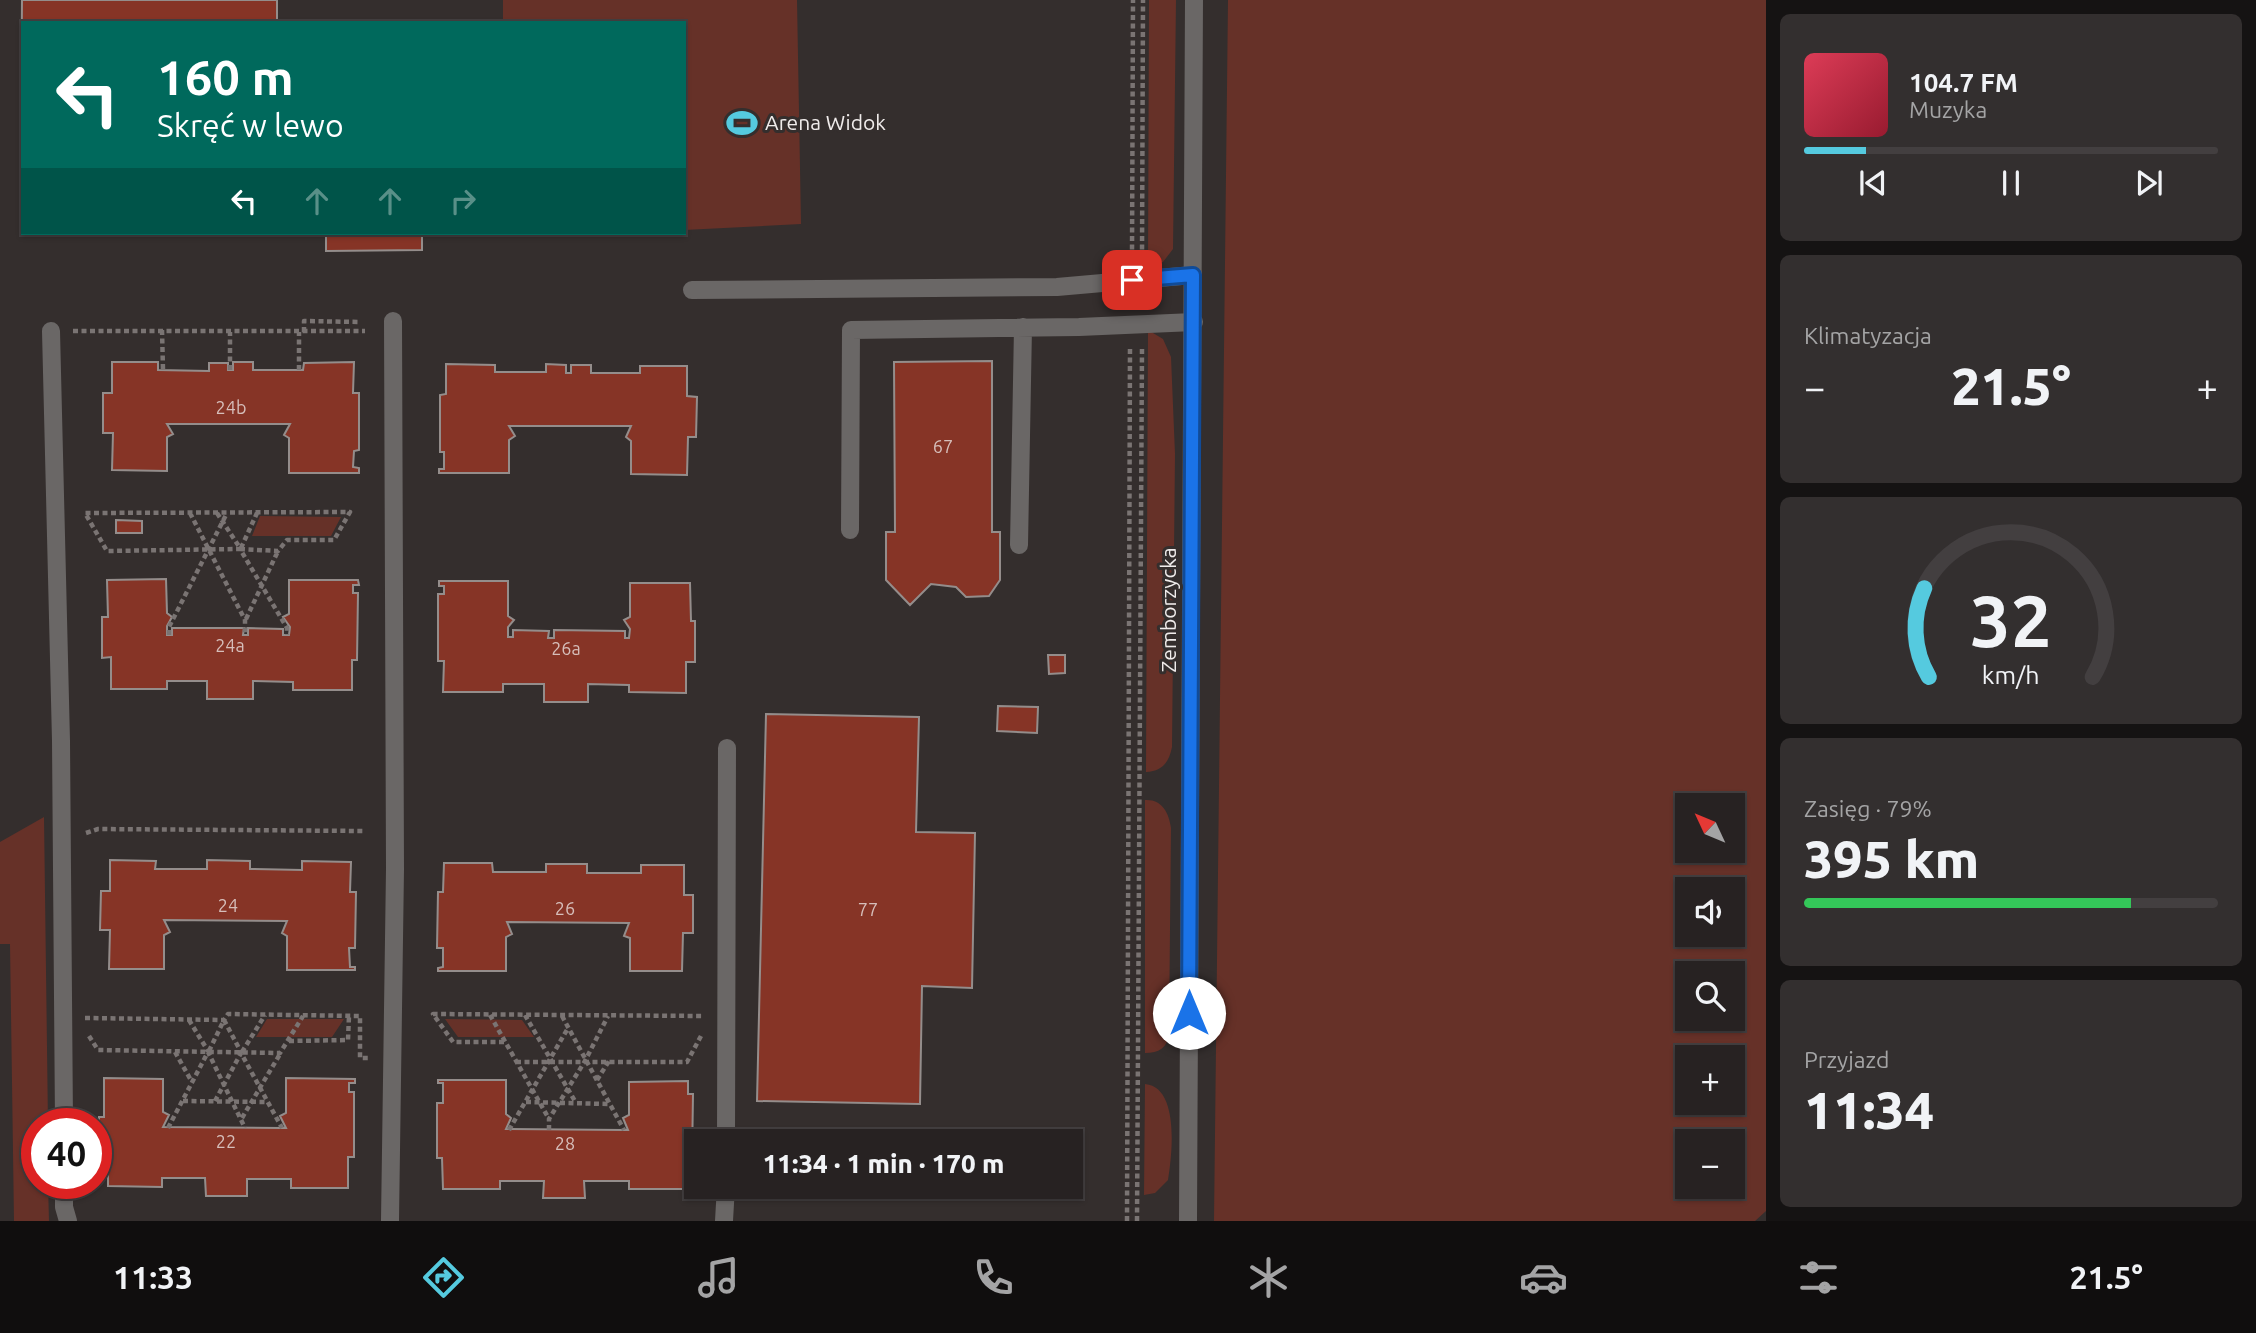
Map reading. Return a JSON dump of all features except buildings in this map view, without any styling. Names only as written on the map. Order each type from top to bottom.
[{"type":"street","name":"Zemborzycka","points":[[1188,1221],[1194,0]]},
{"type":"street","points":[[692,290],[1057,286],[1193,275]]},
{"type":"street","points":[[390,1221],[395,869],[393,321]]},
{"type":"street","points":[[850,530],[851,330],[1194,322]]},
{"type":"street","points":[[1019,545],[1023,327]]},
{"type":"street","points":[[51,331],[61,741],[64,1108]]},
{"type":"street","points":[[726,1129],[727,748]]},
{"type":"street","points":[[64,1199],[68,1221]]},
{"type":"street","points":[[724,1221],[725,1199]]},
{"type":"path","points":[[1133,0],[1137,280]]},
{"type":"path","points":[[1137,280],[1143,0]]},
{"type":"path","points":[[299,370],[304,321],[361,322]]},
{"type":"path","points":[[1127,1221],[1136,325]]},
{"type":"path","points":[[1136,325],[1137,1221]]},
{"type":"path","points":[[162,330],[163,370]]},
{"type":"path","points":[[51,331],[365,331]]},
{"type":"path","points":[[230,332],[230,370]]},
{"type":"path","points":[[246,635],[246,620],[278,551],[287,540],[334,540],[350,512],[85,513],[107,551],[278,551]]},
{"type":"path","points":[[190,513],[246,620]]},
{"type":"path","points":[[217,513],[287,628],[287,635]]},
{"type":"path","points":[[169,635],[169,627],[227,513]]},
{"type":"path","points":[[240,549],[257,513]]},
{"type":"path","points":[[82,836],[98,829],[364,831]]},
{"type":"path","points":[[168,1128],[228,1014],[360,1016],[360,1058]]},
{"type":"path","points":[[504,1042],[453,1042],[433,1014],[712,1016]]},
{"type":"path","points":[[215,1101],[265,1015]]},
{"type":"path","points":[[241,1119],[304,1015]]},
{"type":"path","points":[[490,1015],[549,1119]]},
{"type":"path","points":[[288,1041],[348,1040],[349,1016]]},
{"type":"path","points":[[524,1016],[576,1103]]},
{"type":"path","points":[[562,1016],[624,1130]]},
{"type":"path","points":[[549,1129],[549,1119],[585,1061],[608,1016]]},
{"type":"path","points":[[224,1020],[78,1018],[98,1050],[280,1053]]},
{"type":"path","points":[[189,1019],[245,1128]]},
{"type":"path","points":[[224,1020],[282,1128]]},
{"type":"path","points":[[509,1129],[568,1028]]},
{"type":"path","points":[[516,1062],[687,1062],[705,1028]]},
{"type":"path","points":[[175,1052],[192,1083]]},
{"type":"path","points":[[597,1080],[609,1061]]},
{"type":"path","points":[[182,1101],[268,1102]]},
{"type":"path","points":[[526,1102],[610,1104]]},
{"type":"shaded area","name":"Arena Widok","points":[[503,0],[797,0],[801,224],[686,230],[686,21],[503,21]]},
{"type":"shaded area","points":[[1149,0],[1176,0],[1173,249],[1163,262],[1148,266]]},
{"type":"shaded area","points":[[1228,0],[1766,0],[1766,1211],[1755,1221],[1214,1221]]},
{"type":"shaded area","points":[[1148,330],[1163,339],[1171,357],[1175,454],[1172,747],[1164,765],[1157,770],[1146,772]]},
{"type":"shaded area","points":[[260,516],[341,517],[331,536],[252,536]]},
{"type":"shaded area","points":[[1145,800],[1156,802],[1164,808],[1171,828],[1169,1034],[1162,1049],[1145,1053]]},
{"type":"shaded area","points":[[44,817],[48,1108],[21,1108],[21,1199],[48,1199],[49,1221],[14,1221],[10,944],[0,944],[0,842]]},
{"type":"shaded area","points":[[267,1019],[344,1019],[332,1037],[256,1037]]},
{"type":"shaded area","points":[[445,1019],[522,1020],[534,1037],[458,1037]]},
{"type":"shaded area","points":[[1145,1084],[1156,1088],[1164,1097],[1169,1109],[1172,1140],[1168,1180],[1155,1193],[1144,1195]]},
{"type":"place","name":"Arena Widok","points":[[742,123]]},
{"type":"route","points":[[1132,280],[1193,275],[1189,1013]]}]
